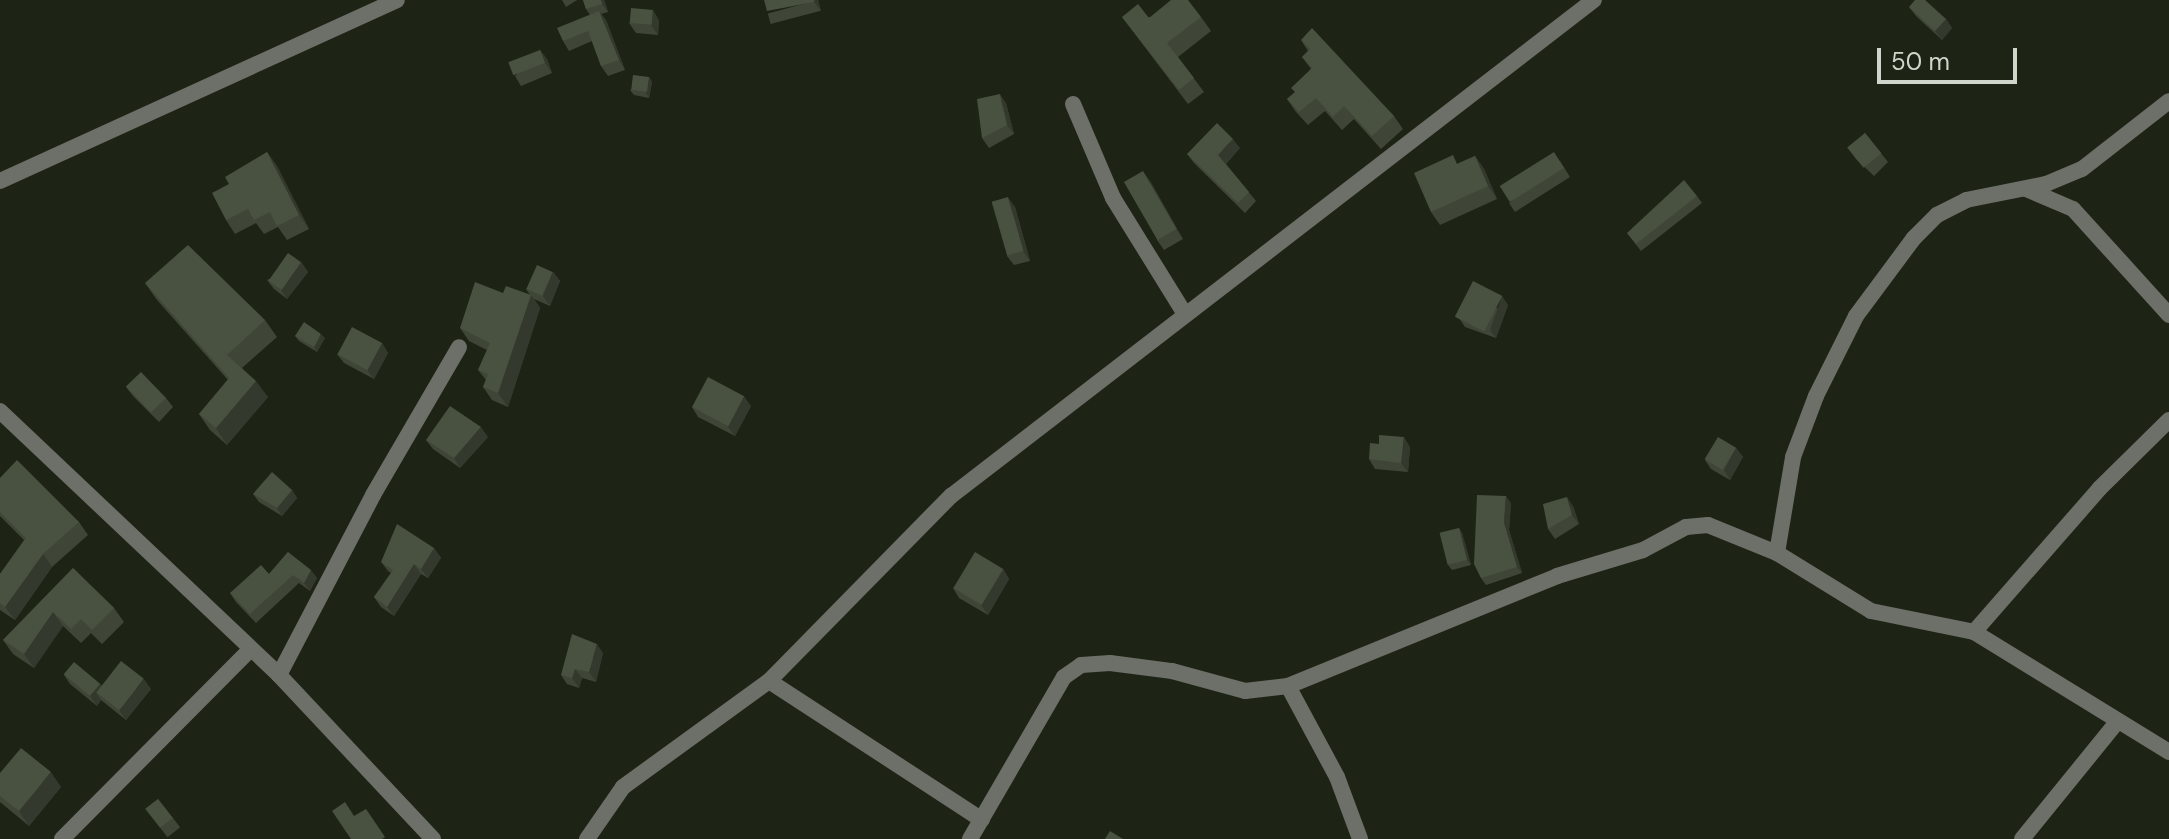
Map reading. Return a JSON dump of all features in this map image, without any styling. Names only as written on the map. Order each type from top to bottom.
[{"type":"street","points":[[0,181],[397,0]]},
{"type":"street","points":[[587,839],[623,787],[769,681],[951,496],[1594,0]]},
{"type":"street","points":[[1777,553],[1793,457],[1856,316],[1937,215],[1966,200],[2046,184],[2082,169],[2169,101]]},
{"type":"street","points":[[1073,104],[1113,198],[1185,314]]},
{"type":"street","points":[[2021,187],[2073,209],[2169,315]]},
{"type":"street","points":[[279,675],[459,347]]},
{"type":"street","points":[[0,411],[279,675],[433,839]]},
{"type":"street","points":[[1974,632],[2100,488],[2169,420]]},
{"type":"street","points":[[970,839],[1064,677],[1081,665],[1110,663],[1172,671],[1245,691],[1288,686],[1557,576],[1643,550],[1686,527],[1708,525],[1777,553],[1871,611],[1974,632],[2169,752]]},
{"type":"street","points":[[62,839],[251,649]]},
{"type":"street","points":[[769,681],[982,820]]},
{"type":"street","points":[[1288,686],[1337,777],[1360,839]]},
{"type":"street","points":[[2022,839],[2118,721]]},
{"type":"building","points":[[583,0],[601,0],[602,4],[586,9]]},
{"type":"building","points":[[764,0],[814,0],[814,2],[767,11]]},
{"type":"building","points":[[1171,0],[1188,0],[1201,17],[1167,43],[1194,78],[1179,90],[1122,17],[1138,4],[1149,18]]},
{"type":"building","points":[[1915,0],[1925,0],[1946,19],[1935,31],[1909,7]]},
{"type":"building","points":[[631,8],[653,10],[652,25],[630,23]]},
{"type":"building","points":[[599,11],[619,60],[601,66],[588,31],[563,41],[557,28]]},
{"type":"building","points":[[1312,28],[1394,116],[1372,136],[1344,106],[1333,117],[1316,98],[1299,112],[1287,99],[1295,92],[1291,88],[1312,68],[1302,57],[1310,49],[1301,40]]},
{"type":"building","points":[[540,50],[545,63],[513,75],[508,62]]},
{"type":"building","points":[[633,75],[649,77],[647,92],[631,90]]},
{"type":"building","points":[[1000,94],[1007,125],[982,138],[977,99]]},
{"type":"building","points":[[1217,123],[1233,139],[1218,155],[1249,192],[1238,203],[1187,154]]},
{"type":"building","points":[[1865,133],[1881,153],[1863,168],[1847,147]]},
{"type":"building","points":[[267,152],[299,215],[277,226],[270,212],[254,220],[248,209],[226,220],[212,193],[229,184],[225,177]]},
{"type":"building","points":[[1554,152],[1564,168],[1510,202],[1500,186]]},
{"type":"building","points":[[1453,155],[1457,164],[1475,156],[1488,186],[1431,212],[1414,173]]},
{"type":"building","points":[[1143,171],[1176,229],[1157,240],[1124,182]]},
{"type":"building","points":[[1684,180],[1697,196],[1636,244],[1627,233]]},
{"type":"building","points":[[1008,197],[1023,251],[1007,256],[992,202]]},
{"type":"building","points":[[188,245],[265,320],[227,355],[256,381],[216,428],[199,414],[229,378],[145,283]]},
{"type":"building","points":[[288,253],[301,262],[282,290],[268,281]]},
{"type":"building","points":[[537,265],[553,272],[542,296],[526,289]]},
{"type":"building","points":[[1473,281],[1502,296],[1484,332],[1455,317]]},
{"type":"building","points":[[475,282],[503,293],[506,286],[531,295],[498,393],[483,387],[488,374],[478,370],[490,343],[460,328]]},
{"type":"building","points":[[304,322],[321,334],[314,347],[295,336]]},
{"type":"building","points":[[352,327],[382,343],[367,370],[337,354]]},
{"type":"building","points":[[141,372],[166,398],[151,412],[126,387]]},
{"type":"building","points":[[708,377],[744,396],[728,426],[692,407]]},
{"type":"building","points":[[450,406],[481,427],[454,458],[426,440]]},
{"type":"building","points":[[1379,435],[1404,437],[1401,463],[1369,459],[1370,443],[1379,444]]},
{"type":"building","points":[[1718,437],[1736,448],[1723,470],[1705,459]]},
{"type":"building","points":[[17,460],[79,522],[43,554],[5,607],[0,603],[0,574],[26,538],[0,512],[0,478]]},
{"type":"building","points":[[272,472],[292,490],[277,508],[253,494]]},
{"type":"building","points":[[1477,495],[1506,496],[1504,523],[1517,567],[1481,578],[1474,564]]},
{"type":"building","points":[[1567,497],[1572,515],[1548,529],[1543,504]]},
{"type":"building","points":[[397,524],[434,548],[421,569],[414,564],[387,607],[374,597],[393,570],[381,562]]},
{"type":"building","points":[[1459,528],[1467,560],[1448,565],[1440,533]]},
{"type":"building","points":[[288,552],[311,570],[304,583],[293,575],[250,614],[230,593],[261,565],[269,574]]},
{"type":"building","points":[[975,552],[1003,569],[982,605],[953,588]]},
{"type":"building","points":[[73,568],[114,608],[92,630],[81,619],[71,629],[53,612],[24,654],[3,640]]},
{"type":"building","points":[[572,634],[597,644],[589,672],[575,669],[572,678],[561,675]]},
{"type":"building","points":[[121,661],[144,679],[119,710],[96,693]]},
{"type":"building","points":[[74,662],[100,684],[90,696],[64,674]]},
{"type":"building","points":[[21,748],[51,772],[19,811],[0,796],[0,773]]},
{"type":"building","points":[[158,799],[173,818],[160,828],[145,809]]},
{"type":"building","points":[[345,802],[354,816],[366,809],[385,837],[351,839],[332,811]]},
{"type":"building","points":[[1110,831],[1123,839],[1105,839]]}]
